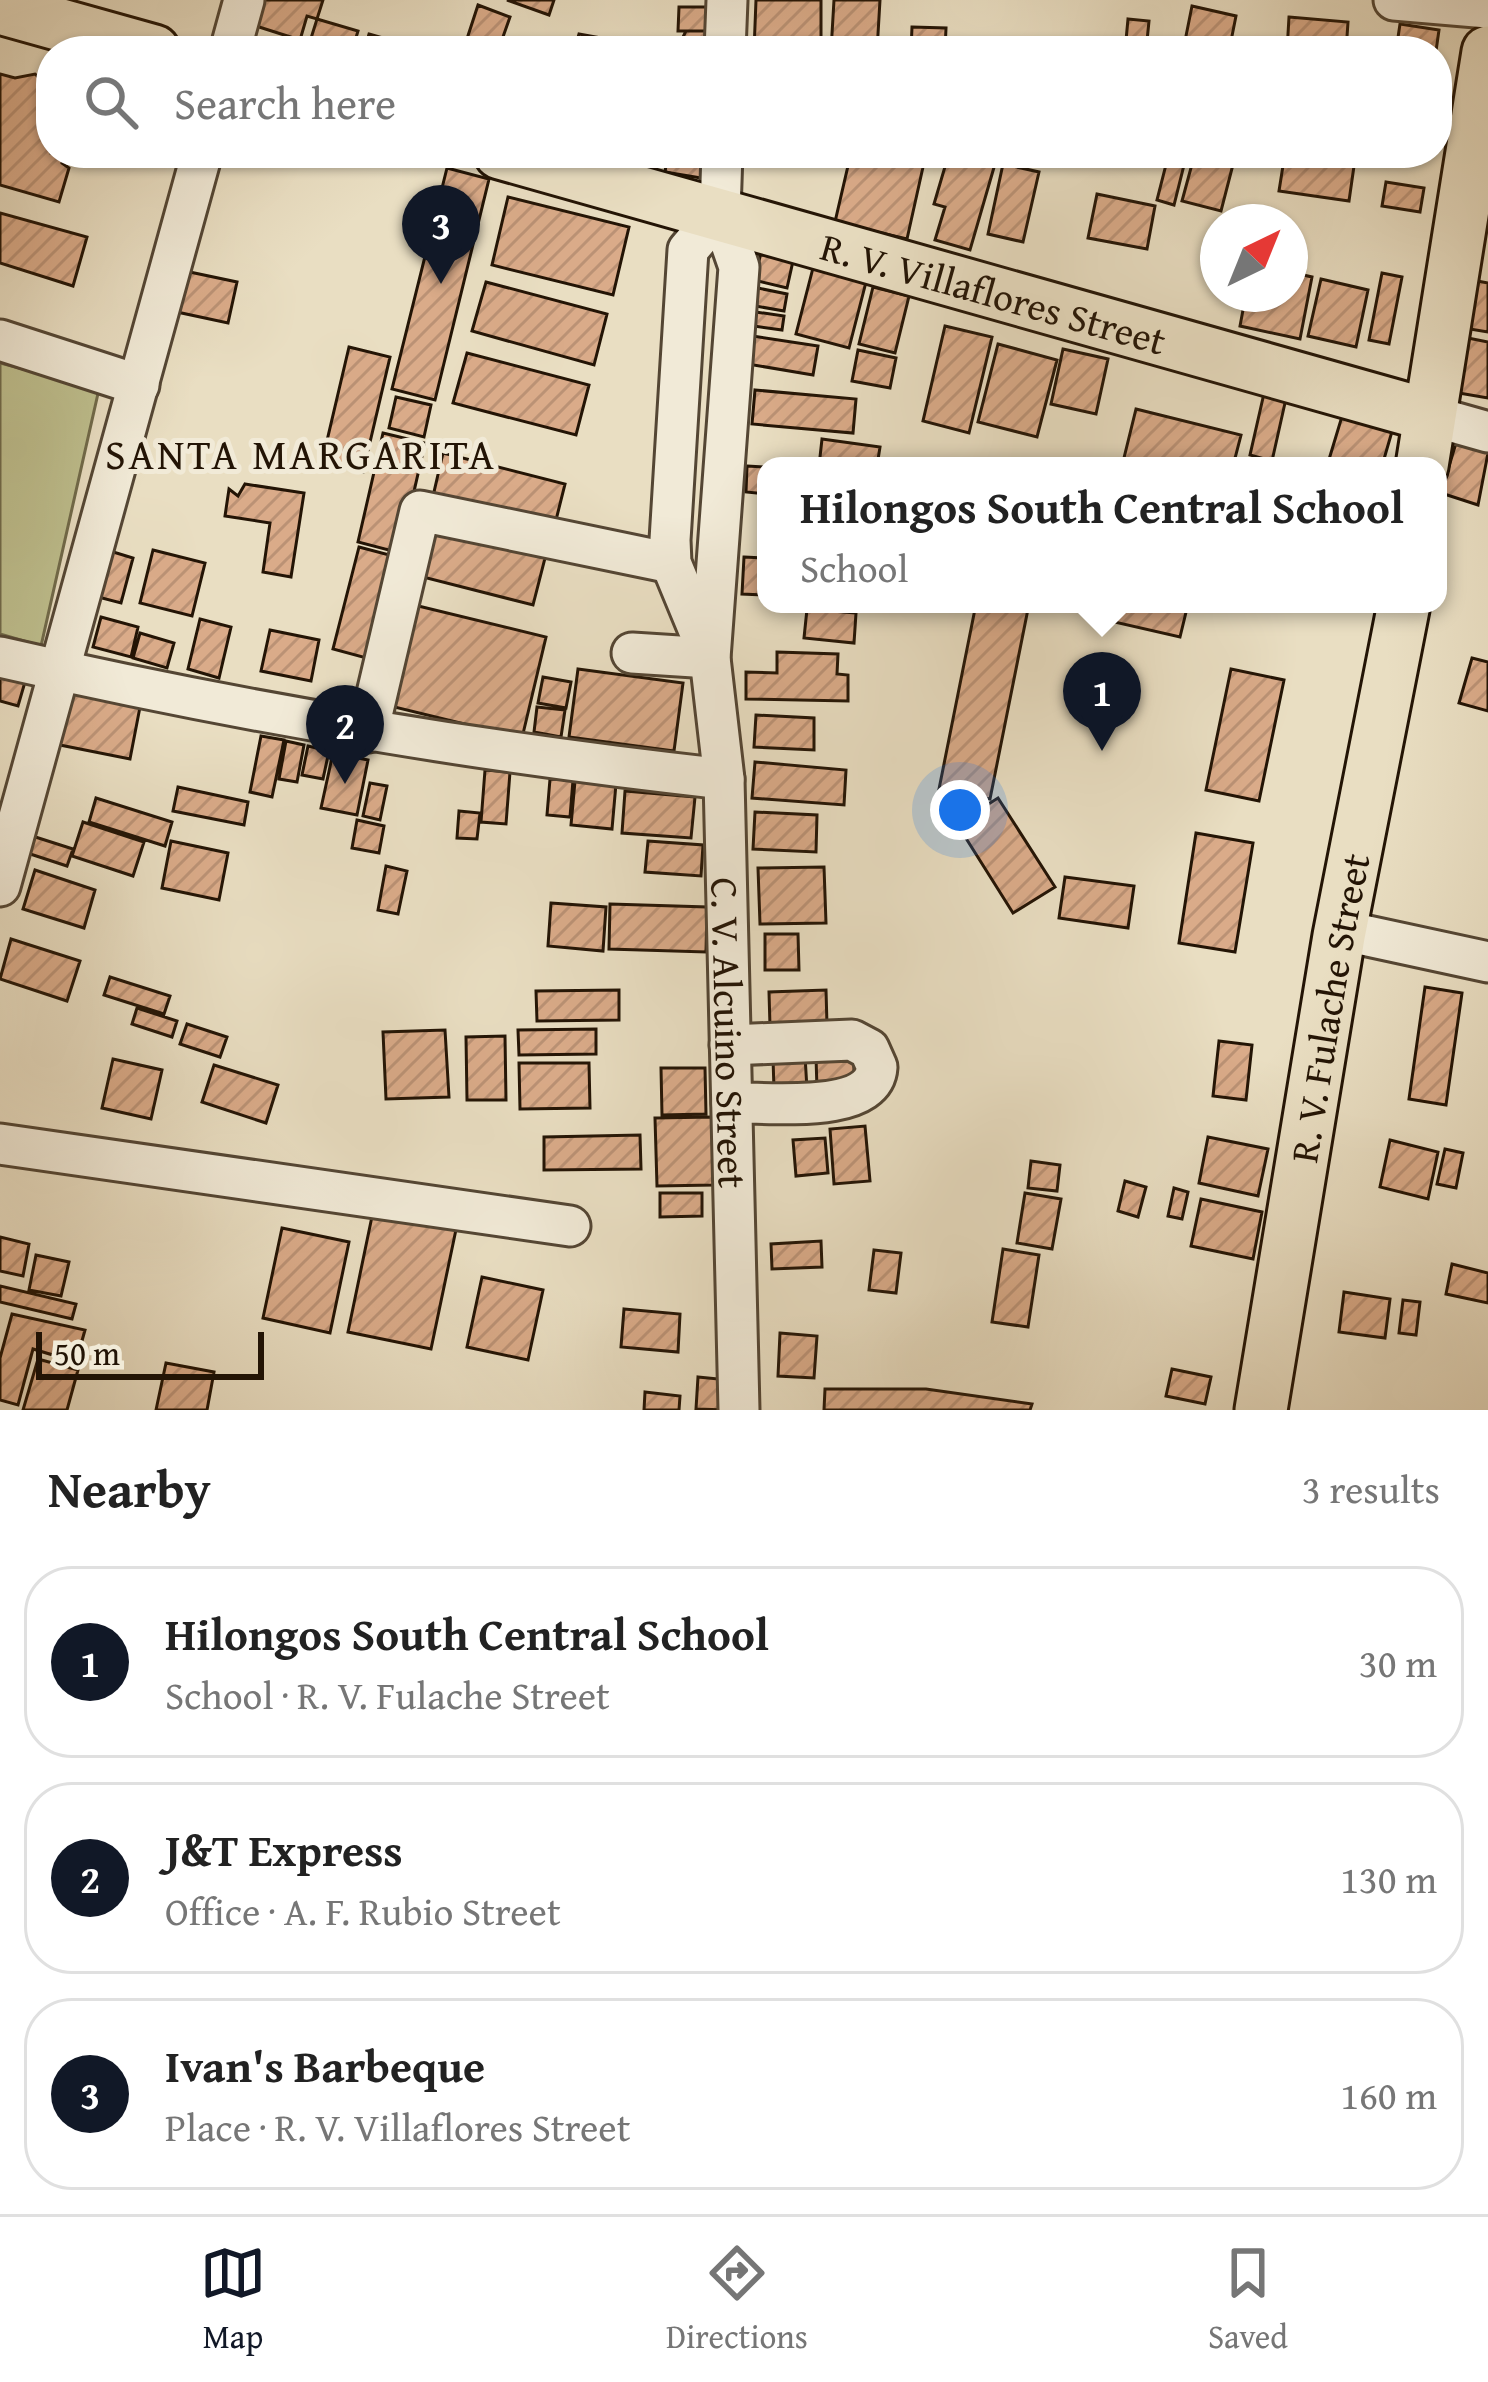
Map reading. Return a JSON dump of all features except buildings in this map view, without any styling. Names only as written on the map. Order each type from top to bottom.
[{"type":"main road","points":[[0,8],[100,36]]},
{"type":"main road","points":[[1423,457],[1488,52]]},
{"type":"main road","name":"R. V. Villaflores Street","points":[[556,168],[1428,415]]},
{"type":"main road","name":"R. V. Fulache Street","points":[[1261,1410],[1340,930],[1402,613]]},
{"type":"street","points":[[234,36],[244,0]]},
{"type":"street","points":[[726,36],[727,0]]},
{"type":"street","points":[[1394,0],[1488,8]]},
{"type":"street","points":[[0,886],[198,168]]},
{"type":"street","name":"C. V. Alcuino Street","points":[[721,168],[720,212],[739,267],[710,658],[724,779],[739,1410]]},
{"type":"street","name":"C. V. Alcuino Street","points":[[710,658],[671,563],[688,250],[720,212]]},
{"type":"street","points":[[0,340],[139,385]]},
{"type":"street","name":"R. V. Villaflores Street","points":[[1428,415],[1488,432]]},
{"type":"street","points":[[368,732],[420,511],[671,563]]},
{"type":"street","points":[[632,653],[710,658]]},
{"type":"street","points":[[0,657],[368,732],[518,756],[724,779]]},
{"type":"street","points":[[1340,930],[1488,962]]},
{"type":"street","points":[[730,1045],[852,1040],[869,1049],[878,1067],[872,1087],[855,1099],[732,1103]]},
{"type":"street","points":[[0,1144],[570,1226]]},
{"type":"green space","points":[[0,363],[99,389],[41,646],[0,634]]},
{"type":"place","name":"Ivan's Barbeque","points":[[441,284]]},
{"type":"place","name":"Hilongos South Central School","points":[[1102,751]]},
{"type":"place","name":"J&T Express","points":[[345,784]]},
{"type":"district","name":"SANTA MARGARITA","points":[[301,453]]}]
